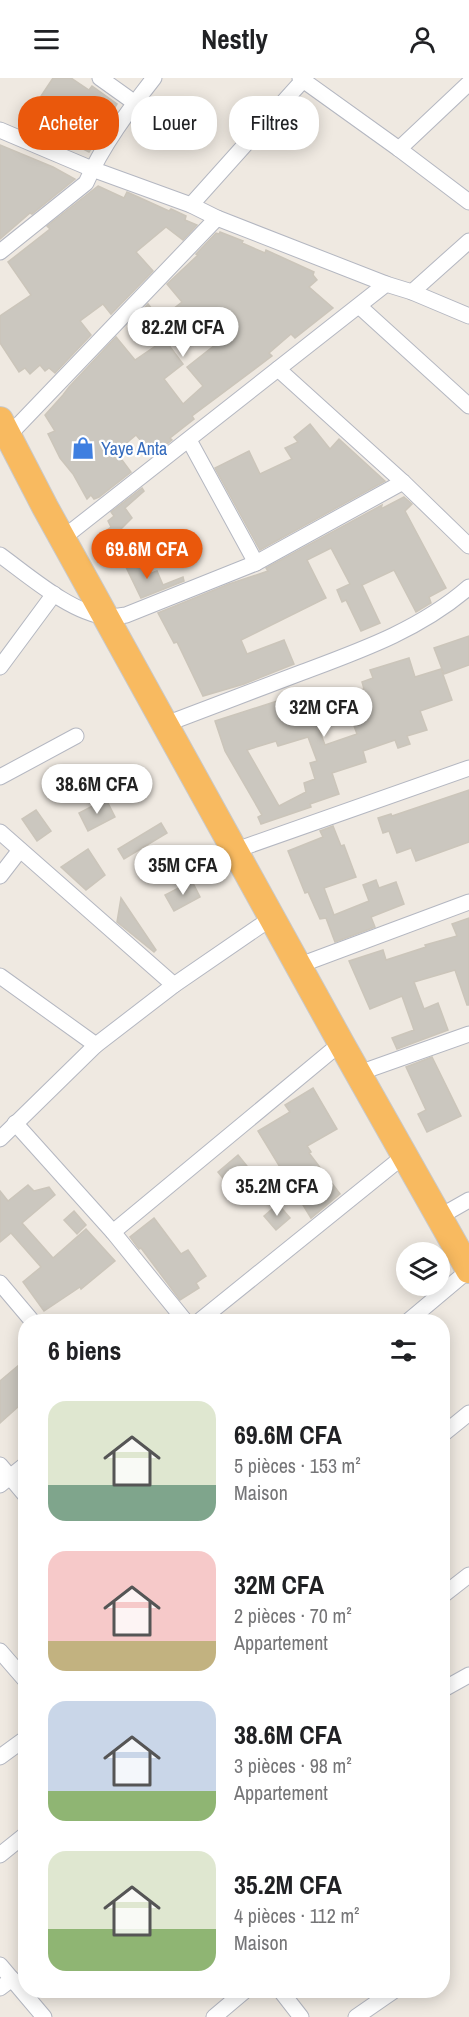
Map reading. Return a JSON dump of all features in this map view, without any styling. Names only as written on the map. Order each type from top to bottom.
[{"type":"highway","points":[[4,428],[341,1043],[360,1073],[469,1270]]},
{"type":"street","points":[[100,78],[131,100]]},
{"type":"street","points":[[140,96],[154,78]]},
{"type":"street","points":[[191,205],[302,79],[469,202]]},
{"type":"street","points":[[399,149],[469,83]]},
{"type":"street","points":[[0,252],[86,183],[92,169],[131,109]]},
{"type":"street","points":[[0,130],[92,169],[191,205],[217,218],[469,316]]},
{"type":"street","points":[[4,428],[217,218]]},
{"type":"street","points":[[412,292],[469,241]]},
{"type":"street","points":[[63,538],[387,284]]},
{"type":"street","points":[[359,306],[469,406]]},
{"type":"street","points":[[278,369],[404,482],[469,546]]},
{"type":"street","points":[[189,440],[256,563]]},
{"type":"street","points":[[0,555],[77,608],[106,617],[126,615],[256,563],[404,482]]},
{"type":"street","points":[[166,724],[356,653],[431,616],[469,587]]},
{"type":"street","points":[[0,667],[54,594]]},
{"type":"street","points":[[0,777],[76,736]]},
{"type":"street","points":[[236,850],[469,768]]},
{"type":"street","points":[[0,832],[174,985]]},
{"type":"street","points":[[0,876],[20,850]]},
{"type":"street","points":[[300,965],[469,903]]},
{"type":"street","points":[[0,1139],[96,1045],[174,985],[273,917]]},
{"type":"street","points":[[0,976],[96,1045]]},
{"type":"street","points":[[360,1073],[469,1034]]},
{"type":"street","points":[[112,1232],[341,1043]]},
{"type":"street","points":[[15,1123],[112,1232],[179,1314]]},
{"type":"street","points":[[208,1314],[405,1155]]},
{"type":"street","points":[[439,1217],[469,1200]]},
{"type":"street","points":[[417,1314],[469,1270]]},
{"type":"street","points":[[0,1283],[26,1314]]},
{"type":"street","points":[[450,1428],[469,1413]]},
{"type":"street","points":[[18,1468],[3,1476],[18,1489]]},
{"type":"street","points":[[450,1590],[469,1575]]},
{"type":"street","points":[[0,1651],[18,1672]]},
{"type":"street","points":[[450,1686],[469,1675]]},
{"type":"street","points":[[0,1757],[18,1744]]},
{"type":"street","points":[[0,1855],[18,1840]]},
{"type":"street","points":[[0,1965],[6,1984],[18,1994]]},
{"type":"street","points":[[22,1998],[44,2017]]},
{"type":"street","points":[[213,2017],[236,1998]]},
{"type":"street","points":[[286,1998],[301,2017]]},
{"type":"street","points":[[356,2017],[383,1998]]},
{"type":"building","points":[[53,78],[71,78],[89,90],[92,86],[106,96],[41,96]]},
{"type":"building","points":[[0,145],[53,167],[75,179],[0,239]]},
{"type":"building","points":[[98,186],[124,198],[127,192],[169,211],[171,209],[186,216],[185,220],[197,225],[183,240],[166,227],[136,252],[153,271],[111,314],[103,304],[80,321],[91,335],[55,373],[49,368],[45,371],[40,365],[30,374],[25,368],[19,372],[0,343],[0,316],[31,295],[8,262],[50,229],[47,226]]},
{"type":"building","points":[[220,232],[243,241],[242,243],[265,253],[266,250],[314,272],[313,275],[317,280],[309,287],[333,308],[295,338],[291,334],[269,353],[272,356],[192,416],[194,419],[153,455],[136,435],[116,452],[131,472],[99,497],[94,499],[91,495],[87,499],[73,474],[60,458],[48,434],[55,431],[45,415],[116,337],[135,360],[157,345],[142,323],[140,325],[135,318],[148,304],[160,319],[182,302],[167,284],[198,255],[196,254],[216,233]],"holes":[[[197,310],[220,341],[187,367],[203,386],[183,404],[164,379],[183,364],[165,340],[173,333],[171,331]]]},
{"type":"building","points":[[310,424],[330,449],[339,439],[385,481],[260,550],[215,468],[249,451],[260,474],[292,459],[285,448],[298,442],[294,437]]},
{"type":"building","points":[[142,488],[144,491],[125,508],[132,518],[121,529],[125,537],[113,543],[106,531],[111,527],[108,521],[114,516],[111,512]]},
{"type":"building","points":[[404,497],[412,504],[405,511],[446,588],[429,597],[431,603],[416,612],[394,570],[362,585],[380,623],[361,631],[346,600],[342,602],[337,590],[350,584],[331,548],[307,560],[326,598],[241,640],[247,654],[284,640],[294,664],[244,684],[203,696],[177,642],[174,643],[158,613],[268,571],[266,568],[382,505],[381,509]]},
{"type":"building","points":[[138,559],[146,575],[157,571],[163,585],[183,577],[184,581],[141,598],[125,565]]},
{"type":"building","points":[[469,636],[469,665],[444,674],[434,648]]},
{"type":"building","points":[[409,658],[415,677],[441,669],[452,700],[420,711],[427,730],[407,736],[410,744],[398,748],[395,740],[363,751],[366,762],[332,773],[339,794],[310,804],[311,807],[261,824],[258,817],[262,815],[225,751],[215,721],[305,692],[325,745],[357,734],[343,696],[364,689],[362,682],[373,678],[370,670]],"holes":[[[308,737],[317,761],[310,763],[315,779],[304,783],[306,792],[279,806],[247,750],[276,741],[278,746]]]},
{"type":"building","points":[[469,790],[469,842],[416,861],[411,848],[397,853],[389,831],[383,833],[378,818],[391,814],[392,816]]},
{"type":"building","points":[[106,799],[115,817],[88,831],[79,813]]},
{"type":"building","points":[[36,810],[51,831],[37,841],[22,819]]},
{"type":"building","points":[[161,823],[167,833],[124,859],[118,849]]},
{"type":"building","points":[[333,826],[341,846],[344,845],[356,877],[324,888],[334,915],[369,901],[363,885],[376,880],[379,888],[396,882],[404,904],[371,917],[375,927],[335,942],[326,918],[320,919],[308,892],[305,893],[288,851],[323,837],[320,831]]},
{"type":"building","points":[[88,849],[105,875],[86,890],[61,867]]},
{"type":"building","points":[[192,881],[200,897],[174,911],[165,895]]},
{"type":"building","points":[[121,898],[156,950],[154,952],[117,922]]},
{"type":"building","points":[[469,918],[469,1005],[467,1005],[455,970],[414,982],[424,1009],[438,1003],[448,1030],[397,1049],[392,1038],[414,1030],[402,996],[370,1009],[349,961],[383,950],[386,960],[457,936],[452,924]]},
{"type":"building","points":[[432,1057],[461,1116],[427,1132],[418,1114],[426,1110],[406,1067]]},
{"type":"building","points":[[313,1088],[337,1129],[307,1146],[311,1152],[309,1153],[340,1194],[311,1218],[258,1131],[290,1112],[285,1105]]},
{"type":"building","points":[[238,1155],[260,1182],[240,1199],[218,1172]]},
{"type":"building","points":[[28,1185],[34,1191],[49,1187],[55,1195],[22,1223],[53,1258],[86,1229],[115,1261],[81,1289],[80,1287],[44,1311],[23,1282],[41,1267],[11,1233],[0,1242],[0,1191],[8,1201]]},
{"type":"building","points":[[278,1204],[290,1218],[276,1230],[264,1216]]},
{"type":"building","points":[[74,1211],[86,1225],[77,1234],[64,1220]]},
{"type":"building","points":[[154,1218],[181,1254],[188,1250],[206,1276],[196,1283],[199,1288],[180,1300],[130,1237]]},
{"type":"building","points":[[18,1366],[18,1407],[0,1423],[0,1381]]},
{"type":"place","name":"Yaye Anta","points":[[83,448]]}]
